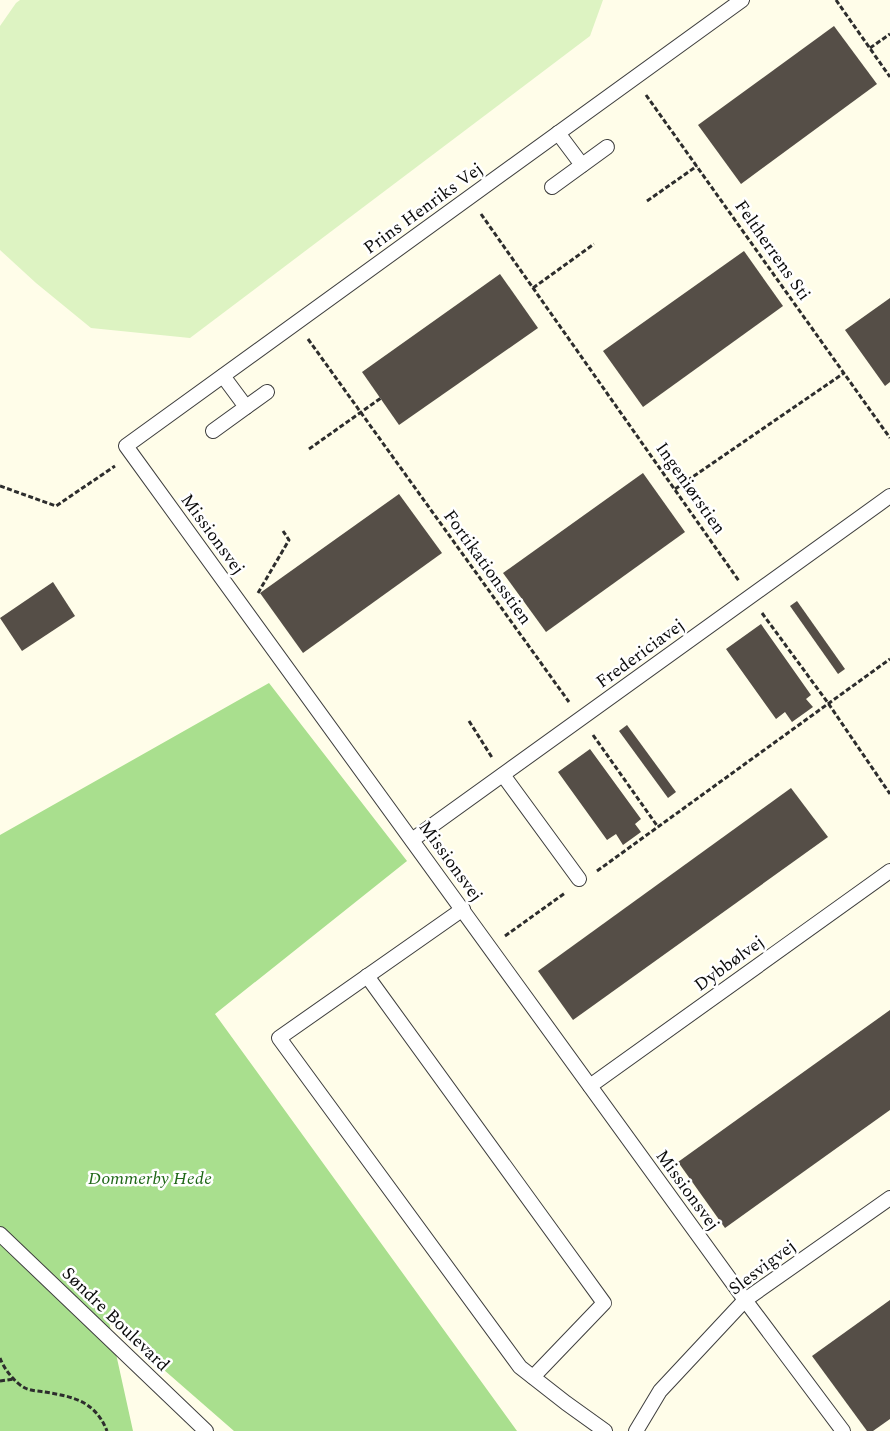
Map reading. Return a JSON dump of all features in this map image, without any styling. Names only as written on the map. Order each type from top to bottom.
[{"type":"lane","name":"Prins Henriks Vej","points":[[129,450],[223,376],[296,322],[742,0]]},
{"type":"lane","points":[[558,133],[582,165]]},
{"type":"lane","points":[[552,187],[607,147]]},
{"type":"lane","points":[[223,376],[246,407]]},
{"type":"lane","points":[[213,431],[268,392]]},
{"type":"lane","name":"Missionsvej","points":[[129,450],[745,1300],[843,1431]]},
{"type":"lane","name":"Fredericiavej","points":[[412,840],[890,496]]},
{"type":"lane","points":[[503,774],[579,879]]},
{"type":"lane","name":"Dybbølvej","points":[[590,1086],[890,871]]},
{"type":"lane","points":[[463,909],[279,1038],[520,1367],[605,1431]]},
{"type":"lane","points":[[367,976],[604,1303],[534,1377]]},
{"type":"lane","name":"Slesvigvej","points":[[636,1431],[660,1391],[745,1300],[890,1198]]},
{"type":"lane","name":"Søndre Boulevard","points":[[0,1234],[206,1431]]},
{"type":"path","points":[[836,0],[890,77]]},
{"type":"path","points":[[870,48],[890,34]]},
{"type":"path","name":"Feltherrens Sti","points":[[634,78],[890,438]]},
{"type":"path","points":[[647,201],[697,166]]},
{"type":"path","name":"Ingeniørstien","points":[[469,197],[750,597],[828,703],[890,794]]},
{"type":"path","points":[[533,288],[594,244]]},
{"type":"path","name":"Fortikationsstien","points":[[296,322],[658,827]]},
{"type":"path","points":[[674,489],[844,373]]},
{"type":"path","points":[[309,450],[381,398]]},
{"type":"path","points":[[0,486],[56,506],[129,450]]},
{"type":"path","points":[[243,608],[255,597],[290,540],[283,531]]},
{"type":"path","points":[[596,871],[890,659]]},
{"type":"path","points":[[469,721],[503,774]]},
{"type":"path","points":[[748,754],[752,759]]},
{"type":"path","points":[[491,947],[566,893]]},
{"type":"path","points":[[0,1358],[14,1379],[26,1388],[70,1397],[90,1406],[104,1423],[107,1431]]},
{"type":"path","points":[[0,1381],[14,1379]]},
{"type":"green space","points":[[20,0],[603,0],[590,36],[190,338],[91,328],[36,283],[0,250],[0,26]]},
{"type":"green space","name":"Dommerby Hede","points":[[269,683],[407,861],[215,1014],[517,1431],[234,1431],[109,1322],[133,1431],[0,1431],[0,835]]},
{"type":"building","points":[[834,26],[877,84],[741,184],[698,125]]},
{"type":"building","points":[[744,251],[783,306],[643,407],[603,351]]},
{"type":"building","points":[[500,274],[538,328],[399,425],[362,372]]},
{"type":"building","points":[[890,298],[890,382],[885,386],[845,330]]},
{"type":"building","points":[[643,473],[685,532],[546,632],[503,573]]},
{"type":"building","points":[[399,494],[442,553],[303,653],[260,593]]},
{"type":"building","points":[[53,582],[75,616],[22,651],[0,618]]},
{"type":"building","points":[[797,601],[845,669],[838,674],[790,606]]},
{"type":"building","points":[[761,624],[811,695],[806,699],[813,707],[792,722],[785,712],[776,719],[726,649]]},
{"type":"building","points":[[627,725],[676,792],[668,798],[619,731]]},
{"type":"building","points":[[590,749],[641,819],[635,824],[641,832],[623,845],[616,834],[607,840],[558,772]]},
{"type":"building","points":[[791,788],[828,837],[573,1020],[538,971]]},
{"type":"building","points":[[890,1010],[890,1110],[725,1228],[678,1162]]},
{"type":"building","points":[[890,1300],[890,1419],[873,1431],[867,1431],[812,1356]]}]
